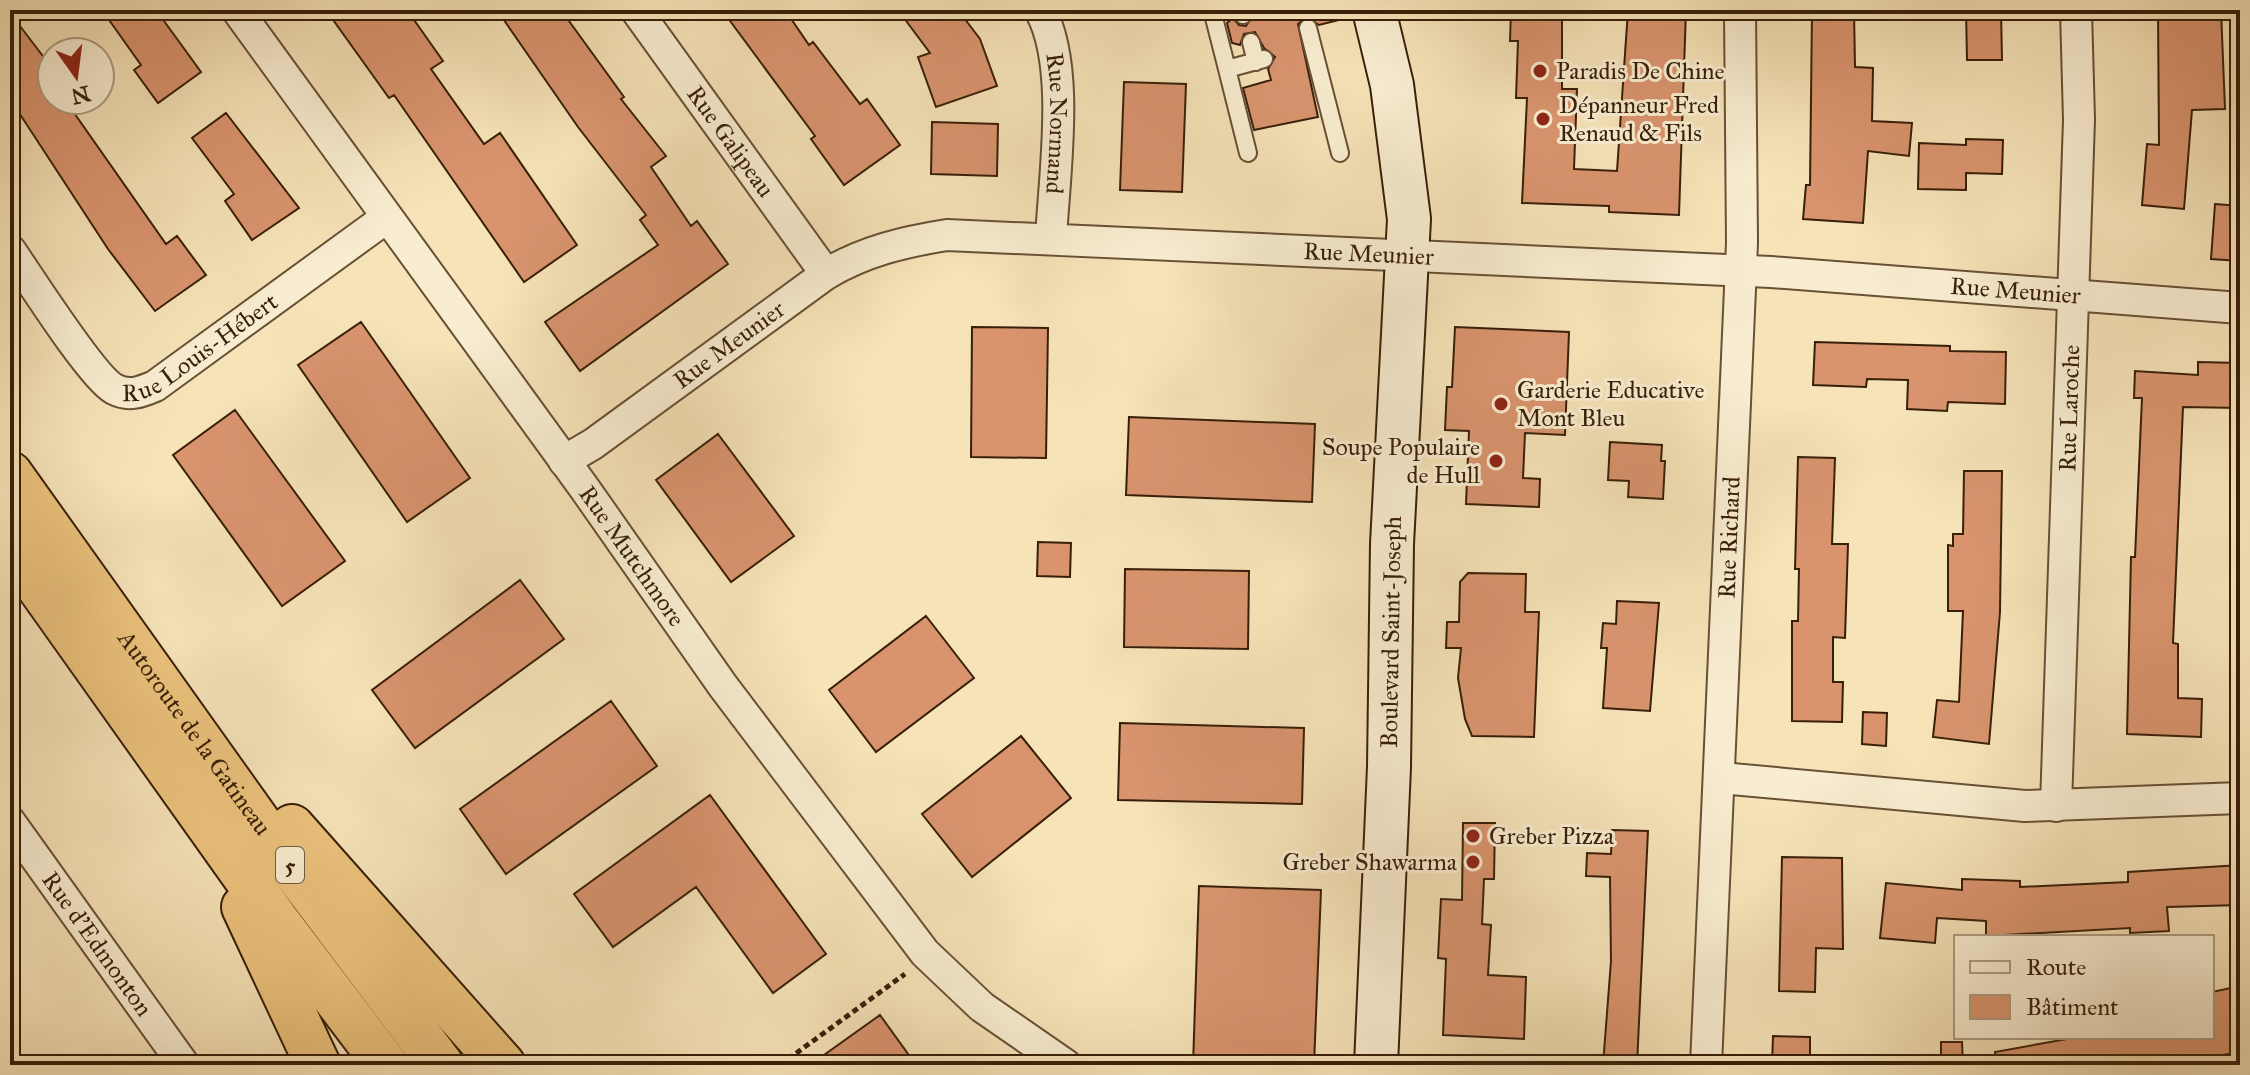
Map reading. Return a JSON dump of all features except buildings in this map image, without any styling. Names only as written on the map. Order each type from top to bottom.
[{"type":"highway","name":"Autoroute de la Gatineau","points":[[10,474],[329,919],[441,1065]]},
{"type":"highway","name":"Autoroute de la Gatineau","points":[[10,546],[206,821],[386,1065]]},
{"type":"highway","points":[[144,661],[503,1065]]},
{"type":"highway","points":[[206,821],[318,1065]]},
{"type":"main road","name":"Boulevard Saint-Joseph","points":[[1374,10],[1392,85],[1403,151],[1409,219],[1392,544],[1389,767],[1376,1065]]},
{"type":"street","name":"Rue Mutchmore","points":[[237,10],[723,686],[925,953],[982,1007],[1066,1065]]},
{"type":"street","name":"Rue Galipeau","points":[[636,10],[826,274]]},
{"type":"street","name":"Rue Normand","points":[[1040,10],[1046,21],[1058,77],[1051,239]]},
{"type":"street","name":"Rue Richard","points":[[1706,1065],[1721,778],[1740,271],[1740,10]]},
{"type":"street","name":"Rue Laroche","points":[[2056,806],[2075,293],[2079,120],[2076,10]]},
{"type":"street","name":"Rue Louis-Hébert","points":[[10,250],[101,378],[126,393],[139,393],[155,386],[386,218]]},
{"type":"street","name":"Rue Meunier","points":[[564,461],[593,444],[826,274],[855,257],[947,235],[1740,271],[2075,293],[2240,308]]},
{"type":"street","points":[[1721,778],[1997,805],[2056,806],[2240,798]]},
{"type":"street","name":"Rue d'Edmonton","points":[[10,822],[184,1065]]},
{"type":"lane","points":[[1212,10],[1248,153]]},
{"type":"lane","points":[[1308,28],[1307,48],[1340,153]]},
{"type":"lane","points":[[1227,69],[1260,60],[1251,42]]},
{"type":"path","points":[[780,1065],[907,972]]},
{"type":"place","name":"Paradis De Chine","points":[[1540,71]]},
{"type":"place","name":"Dépanneur Fred Renaud & Fils","points":[[1543,119]]},
{"type":"place","name":"Garderie Educative Mont Bleu","points":[[1501,404]]},
{"type":"place","name":"Soupe Populaire de Hull","points":[[1496,461]]},
{"type":"place","name":"Greber Pizza","points":[[1473,836]]},
{"type":"place","name":"Greber Shawarma","points":[[1473,862]]}]
